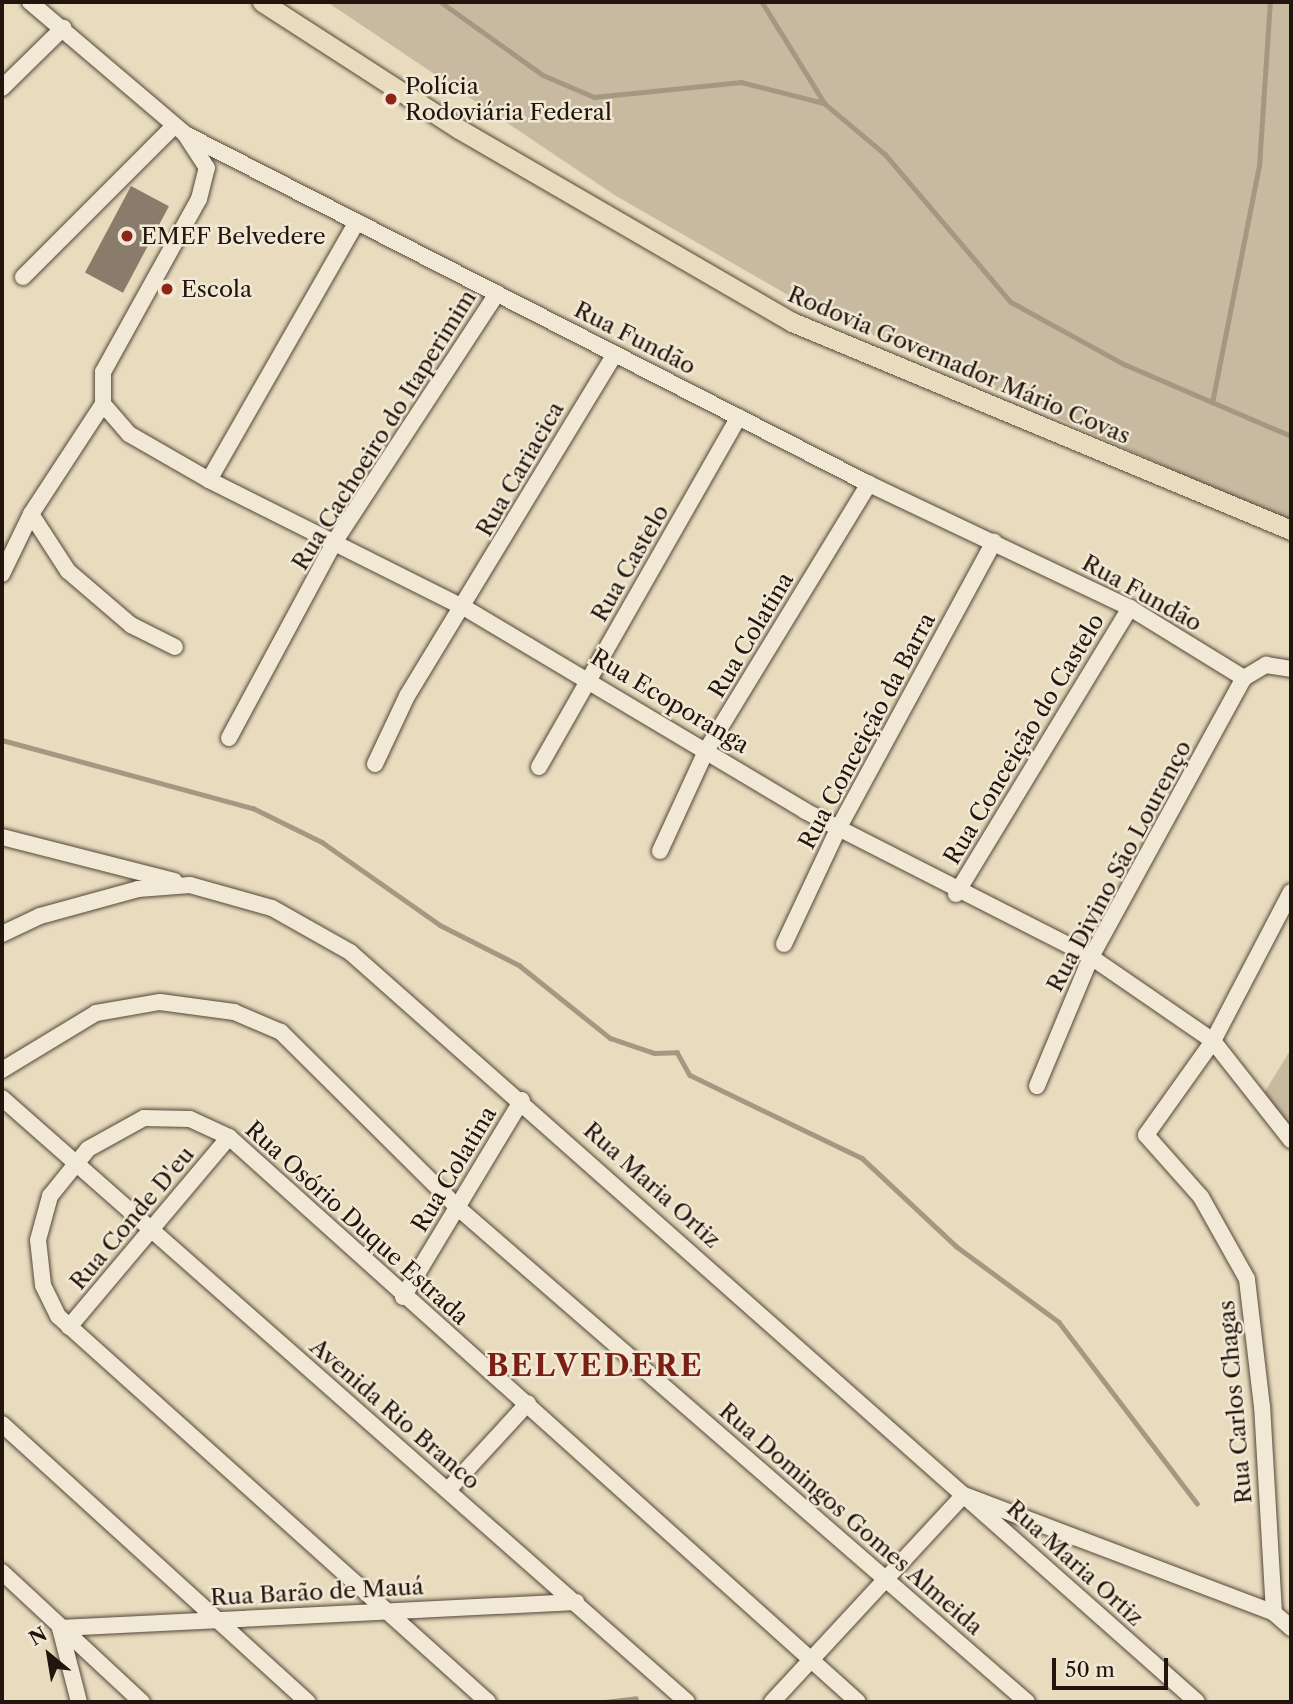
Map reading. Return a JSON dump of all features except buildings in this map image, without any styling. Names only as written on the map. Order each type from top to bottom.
[{"type":"main road","name":"Rodovia Governador Mário Covas","points":[[262,2],[459,129],[792,322],[1291,530]]},
{"type":"street","name":"Rua Fundão","points":[[30,2],[179,130],[869,484],[1130,608],[1248,675]]},
{"type":"street","points":[[2,88],[63,28]]},
{"type":"street","points":[[2,574],[31,514],[103,404],[103,372],[199,199],[207,168],[179,130],[23,277]]},
{"type":"street","points":[[209,480],[357,222]]},
{"type":"street","name":"Rua Cachoeiro do Itaperimim","points":[[229,738],[335,541],[496,293]]},
{"type":"street","name":"Rua Cariacica","points":[[374,764],[407,696],[465,608],[615,354]]},
{"type":"street","name":"Rua Ecoporanga","points":[[103,404],[129,434],[209,480],[465,608],[591,678],[838,829],[956,894],[1091,957],[1213,1041],[1291,1140]]},
{"type":"street","name":"Rua Castelo","points":[[539,767],[739,417]]},
{"type":"street","name":"Rua Colatina","points":[[660,851],[707,749],[869,484]]},
{"type":"street","points":[[31,514],[68,571],[131,625],[175,647]]},
{"type":"street","name":"Rua Conceição da Barra","points":[[784,944],[838,829],[994,542]]},
{"type":"street","name":"Rua Conceição do Castelo","points":[[956,894],[1130,608]]},
{"type":"street","points":[[1248,675],[1266,665],[1291,669]]},
{"type":"street","name":"Rua Divino São Lourenço","points":[[1037,1086],[1091,957],[1248,675]]},
{"type":"street","points":[[2,837],[190,886]]},
{"type":"street","name":"Rua Maria Ortiz","points":[[2,934],[40,916],[138,889],[190,886],[272,908],[350,952],[522,1100],[1197,1702]]},
{"type":"street","points":[[1213,1041],[1291,892]]},
{"type":"street","name":"Rua Domingos Gomes Almeida","points":[[2,1070],[96,1013],[160,1002],[234,1012],[281,1032],[457,1207],[1027,1702]]},
{"type":"street","name":"Rua Carlos Chagas","points":[[1213,1041],[1146,1135],[1201,1197],[1247,1279],[1262,1407],[1274,1613]]},
{"type":"street","name":"Avenida Rio Branco","points":[[2,1098],[687,1702]]},
{"type":"street","name":"Rua Colatina","points":[[403,1297],[522,1100]]},
{"type":"street","name":"Rua Osório Duque Estrada","points":[[488,1702],[69,1327],[43,1285],[38,1240],[50,1196],[72,1162],[144,1118],[190,1119],[229,1137],[403,1297],[528,1403],[858,1702]]},
{"type":"street","name":"Rua Conde D'eu","points":[[69,1327],[229,1137]]},
{"type":"street","points":[[448,1490],[528,1403]]},
{"type":"street","points":[[2,1423],[214,1620],[308,1702]]},
{"type":"street","points":[[772,1702],[964,1495],[1274,1613],[1291,1628]]},
{"type":"street","points":[[2,1572],[142,1702]]},
{"type":"street","name":"Rua Barão de Mauá","points":[[60,1628],[576,1602]]},
{"type":"street","points":[[60,1628],[79,1702]]},
{"type":"shaded area","points":[[327,2],[1291,2],[1291,523],[802,303],[616,196]]},
{"type":"shaded area","points":[[1291,1049],[1291,1148],[1261,1098]]},
{"type":"waterway","points":[[441,2],[543,75],[594,97],[741,82],[824,103],[885,154],[1011,302],[1124,364],[1291,436]]},
{"type":"waterway","points":[[762,2],[824,102]]},
{"type":"waterway","points":[[1212,403],[1259,166],[1270,2]]},
{"type":"waterway","points":[[2,740],[253,808],[322,842],[440,925],[519,965],[610,1038],[654,1053],[677,1052],[690,1075],[862,1158],[956,1246],[1059,1322],[1197,1503]]},
{"type":"waterway","points":[[605,1702],[636,1698]]},
{"type":"place","name":"Polícia Rodoviária Federal","points":[[391,99]]},
{"type":"place","name":"EMEF Belvedere","points":[[127,236]]},
{"type":"place","name":"Escola","points":[[167,289]]},
{"type":"district","name":"BELVEDERE","points":[[595,1366]]}]
